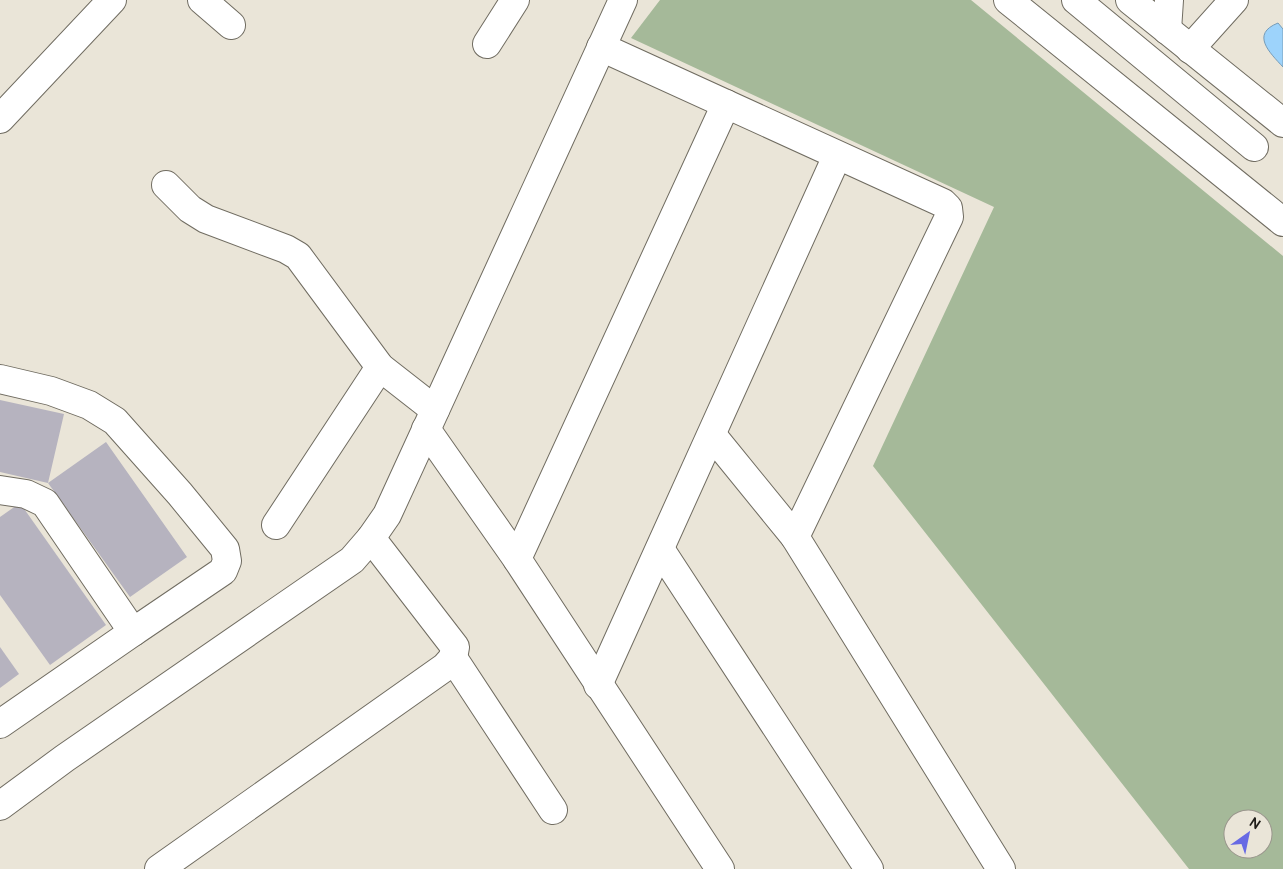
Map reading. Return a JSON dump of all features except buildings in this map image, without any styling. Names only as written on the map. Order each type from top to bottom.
[{"type":"street","points":[[0,119],[112,0]]},
{"type":"street","points":[[202,0],[231,25]]},
{"type":"street","points":[[487,44],[515,0]]},
{"type":"street","points":[[0,806],[65,758],[352,560],[371,538],[387,514],[623,0]]},
{"type":"street","points":[[1008,0],[1283,222]]},
{"type":"street","points":[[1076,0],[1254,146]]},
{"type":"street","points":[[1130,0],[1279,120],[1254,146],[1229,180]]},
{"type":"street","points":[[1168,30],[1169,0]]},
{"type":"street","points":[[1190,49],[1234,0]]},
{"type":"street","points":[[601,47],[942,203],[948,208],[949,217],[794,537]]},
{"type":"street","points":[[1199,155],[1248,95]]},
{"type":"street","points":[[517,558],[726,104]]},
{"type":"street","points":[[598,685],[837,156]]},
{"type":"street","points":[[166,185],[190,209],[206,219],[286,249],[298,256],[380,367],[431,419],[598,685],[720,869]]},
{"type":"street","points":[[276,525],[380,367]]},
{"type":"street","points":[[0,378],[51,391],[89,406],[115,421],[187,502],[225,549],[227,561],[223,571],[0,724]]},
{"type":"street","points":[[712,435],[794,537],[1001,869]]},
{"type":"street","points":[[0,490],[26,494],[45,503],[133,632]]},
{"type":"street","points":[[159,869],[446,667],[453,658],[455,647],[371,538]]},
{"type":"street","points":[[660,549],[869,869]]},
{"type":"street","points":[[453,658],[553,810]]},
{"type":"green space","points":[[660,0],[971,0],[1283,256],[1283,869],[1189,869],[873,466],[994,207],[631,38]]},
{"type":"water","points":[[1278,23],[1283,29],[1283,67],[1268,50],[1264,38],[1265,33],[1270,27]]}]
